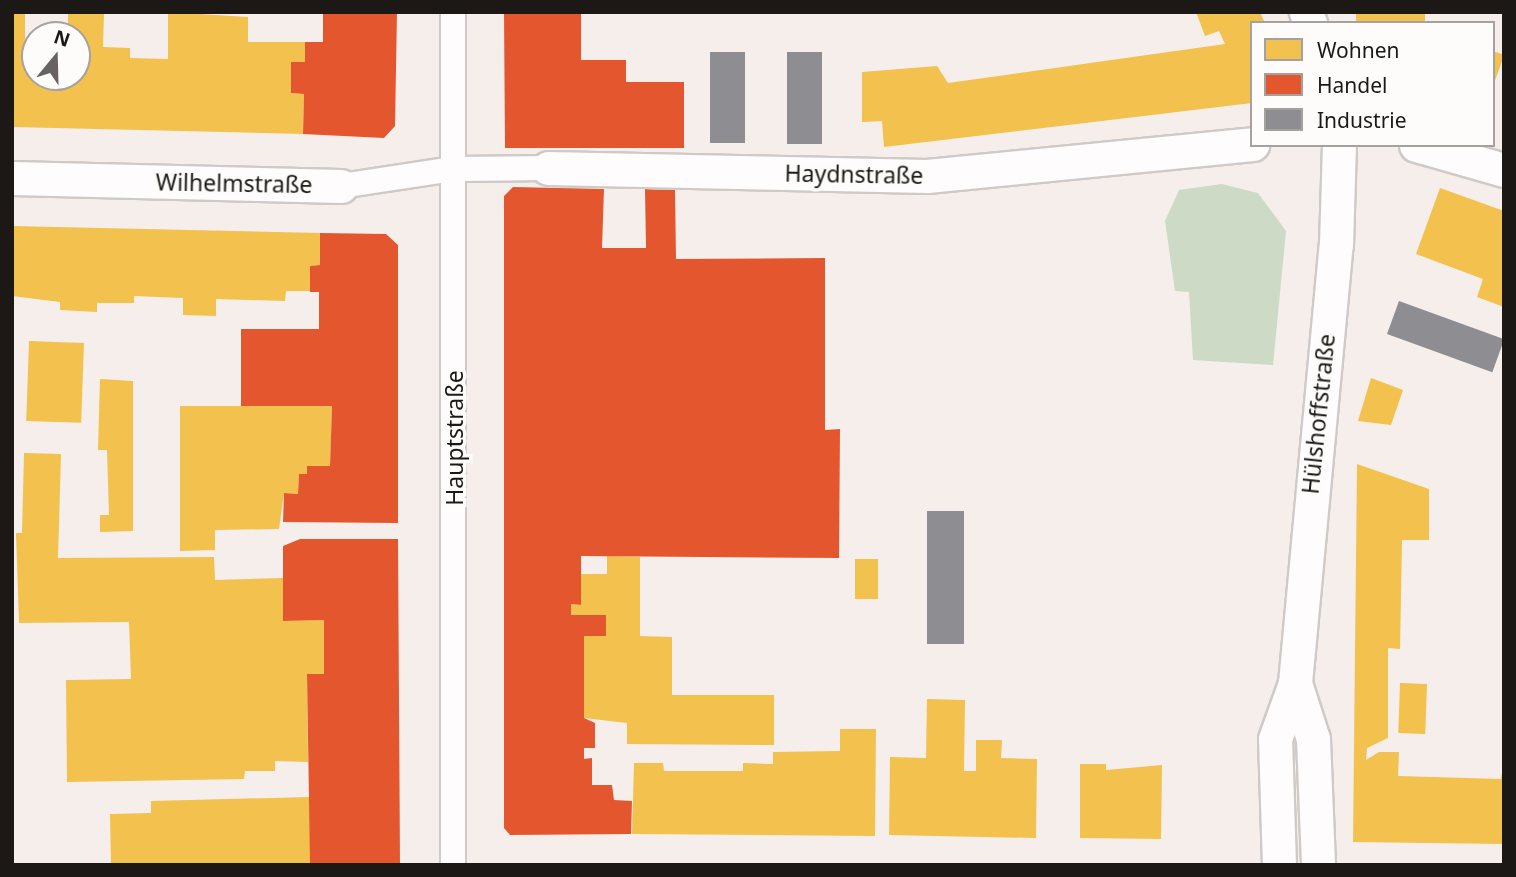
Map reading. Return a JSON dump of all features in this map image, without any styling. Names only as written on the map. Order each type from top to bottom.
[{"type":"street","name":"Hauptstraße","points":[[453,12],[453,865]]},
{"type":"street","name":"Haydnstraße","points":[[454,170],[548,168],[927,176],[1250,144]]},
{"type":"street","name":"Hülshoffstraße","points":[[1279,865],[1275,739],[1295,683],[1336,245],[1339,147]]},
{"type":"street","points":[[1423,147],[1504,170]]},
{"type":"street","name":"Wilhelmstraße","points":[[12,178],[341,186],[454,170]]},
{"type":"street","name":"Hülshoffstraße","points":[[1295,683],[1313,740],[1318,865]]},
{"type":"green space","points":[[1222,184],[1258,193],[1286,231],[1273,365],[1193,360],[1189,292],[1175,291],[1165,221],[1179,190]]},
{"type":"building: Wohnen","points":[[12,12],[25,12],[25,21],[21,21],[21,91],[91,91],[91,21],[68,21],[68,12],[104,12],[103,47],[130,48],[130,58],[168,59],[168,12],[248,17],[248,42],[305,42],[305,62],[291,62],[291,93],[304,94],[303,134],[12,127]]},
{"type":"building: Wohnen","points":[[1196,12],[1260,12],[1264,21],[1250,21],[1250,103],[884,147],[882,121],[862,122],[862,72],[937,66],[948,83],[1225,44],[1219,31],[1205,36]]},
{"type":"building: Wohnen","points":[[1356,12],[1425,12],[1425,21],[1356,21]]},
{"type":"building: Wohnen","points":[[1495,52],[1504,56],[1495,81]]},
{"type":"building: Wohnen","points":[[1440,188],[1504,211],[1504,307],[1477,297],[1483,279],[1416,254]]},
{"type":"building: Wohnen","points":[[12,226],[320,233],[320,265],[310,266],[310,291],[286,291],[285,301],[216,299],[216,316],[183,315],[183,298],[134,296],[134,303],[97,303],[97,312],[60,310],[60,302],[12,296]]},
{"type":"building: Wohnen","points":[[29,341],[84,343],[81,423],[26,421]]},
{"type":"building: Wohnen","points":[[1371,378],[1403,390],[1391,425],[1358,421]]},
{"type":"building: Wohnen","points":[[100,379],[133,381],[133,531],[100,532],[100,515],[109,515],[107,450],[98,450]]},
{"type":"building: Wohnen","points":[[180,406],[332,406],[330,466],[307,466],[307,474],[299,474],[298,494],[284,493],[279,529],[215,530],[215,550],[180,551]]},
{"type":"building: Wohnen","points":[[24,453],[61,454],[58,558],[214,557],[215,580],[283,578],[283,621],[324,620],[324,674],[307,674],[308,762],[275,761],[275,771],[245,771],[244,779],[67,782],[66,680],[131,679],[129,622],[19,623],[16,533],[22,533]]},
{"type":"building: Wohnen","points":[[1357,464],[1429,489],[1429,540],[1402,540],[1400,649],[1388,648],[1388,738],[1367,748],[1366,760],[1379,752],[1399,752],[1398,776],[1501,779],[1504,763],[1504,844],[1353,842]]},
{"type":"building: Wohnen","points":[[607,556],[640,557],[640,636],[672,637],[672,695],[774,695],[774,745],[627,744],[627,723],[584,718],[584,636],[606,636],[606,615],[571,615],[571,604],[581,605],[581,574],[607,574]]},
{"type":"building: Wohnen","points":[[855,559],[878,559],[878,599],[855,599]]},
{"type":"building: Wohnen","points":[[1400,683],[1427,684],[1425,734],[1398,733]]},
{"type":"building: Wohnen","points":[[927,699],[965,700],[964,771],[976,771],[976,740],[1002,740],[1001,758],[1037,759],[1036,838],[889,835],[890,757],[926,758]]},
{"type":"building: Wohnen","points":[[840,729],[876,729],[875,836],[632,834],[634,763],[663,763],[664,771],[743,771],[743,763],[773,764],[773,752],[840,751]]},
{"type":"building: Wohnen","points":[[1080,764],[1106,764],[1106,770],[1162,765],[1161,839],[1080,838]]},
{"type":"building: Wohnen","points":[[310,797],[310,865],[111,865],[110,814],[151,813],[151,801]]},
{"type":"building: Handel","points":[[323,12],[397,12],[395,126],[384,138],[303,134],[304,94],[291,93],[291,62],[305,62],[305,42],[323,42]]},
{"type":"building: Handel","points":[[504,12],[581,12],[581,60],[626,60],[626,82],[684,82],[684,148],[505,148]]},
{"type":"building: Handel","points":[[513,187],[604,189],[602,248],[646,248],[645,189],[675,190],[676,259],[825,258],[825,430],[840,429],[839,558],[581,556],[581,605],[571,604],[571,615],[606,615],[606,636],[584,636],[584,718],[595,723],[595,748],[584,748],[584,759],[592,758],[592,785],[612,785],[614,800],[632,801],[631,834],[510,835],[504,828],[504,196]]},
{"type":"building: Handel","points":[[320,233],[386,234],[398,245],[398,523],[283,522],[284,493],[298,494],[299,474],[307,474],[307,466],[330,466],[332,406],[241,406],[241,329],[319,329],[319,292],[310,292],[310,266],[320,265]]},
{"type":"building: Handel","points":[[300,539],[398,539],[400,865],[310,864],[307,674],[324,674],[324,620],[283,621],[283,546]]},
{"type":"building: Industrie","points":[[710,52],[745,52],[745,143],[710,143]]},
{"type":"building: Industrie","points":[[787,52],[822,52],[822,144],[787,144]]},
{"type":"building: Industrie","points":[[1399,301],[1504,339],[1492,372],[1387,334]]},
{"type":"building: Industrie","points":[[927,511],[964,511],[964,644],[927,644]]}]
